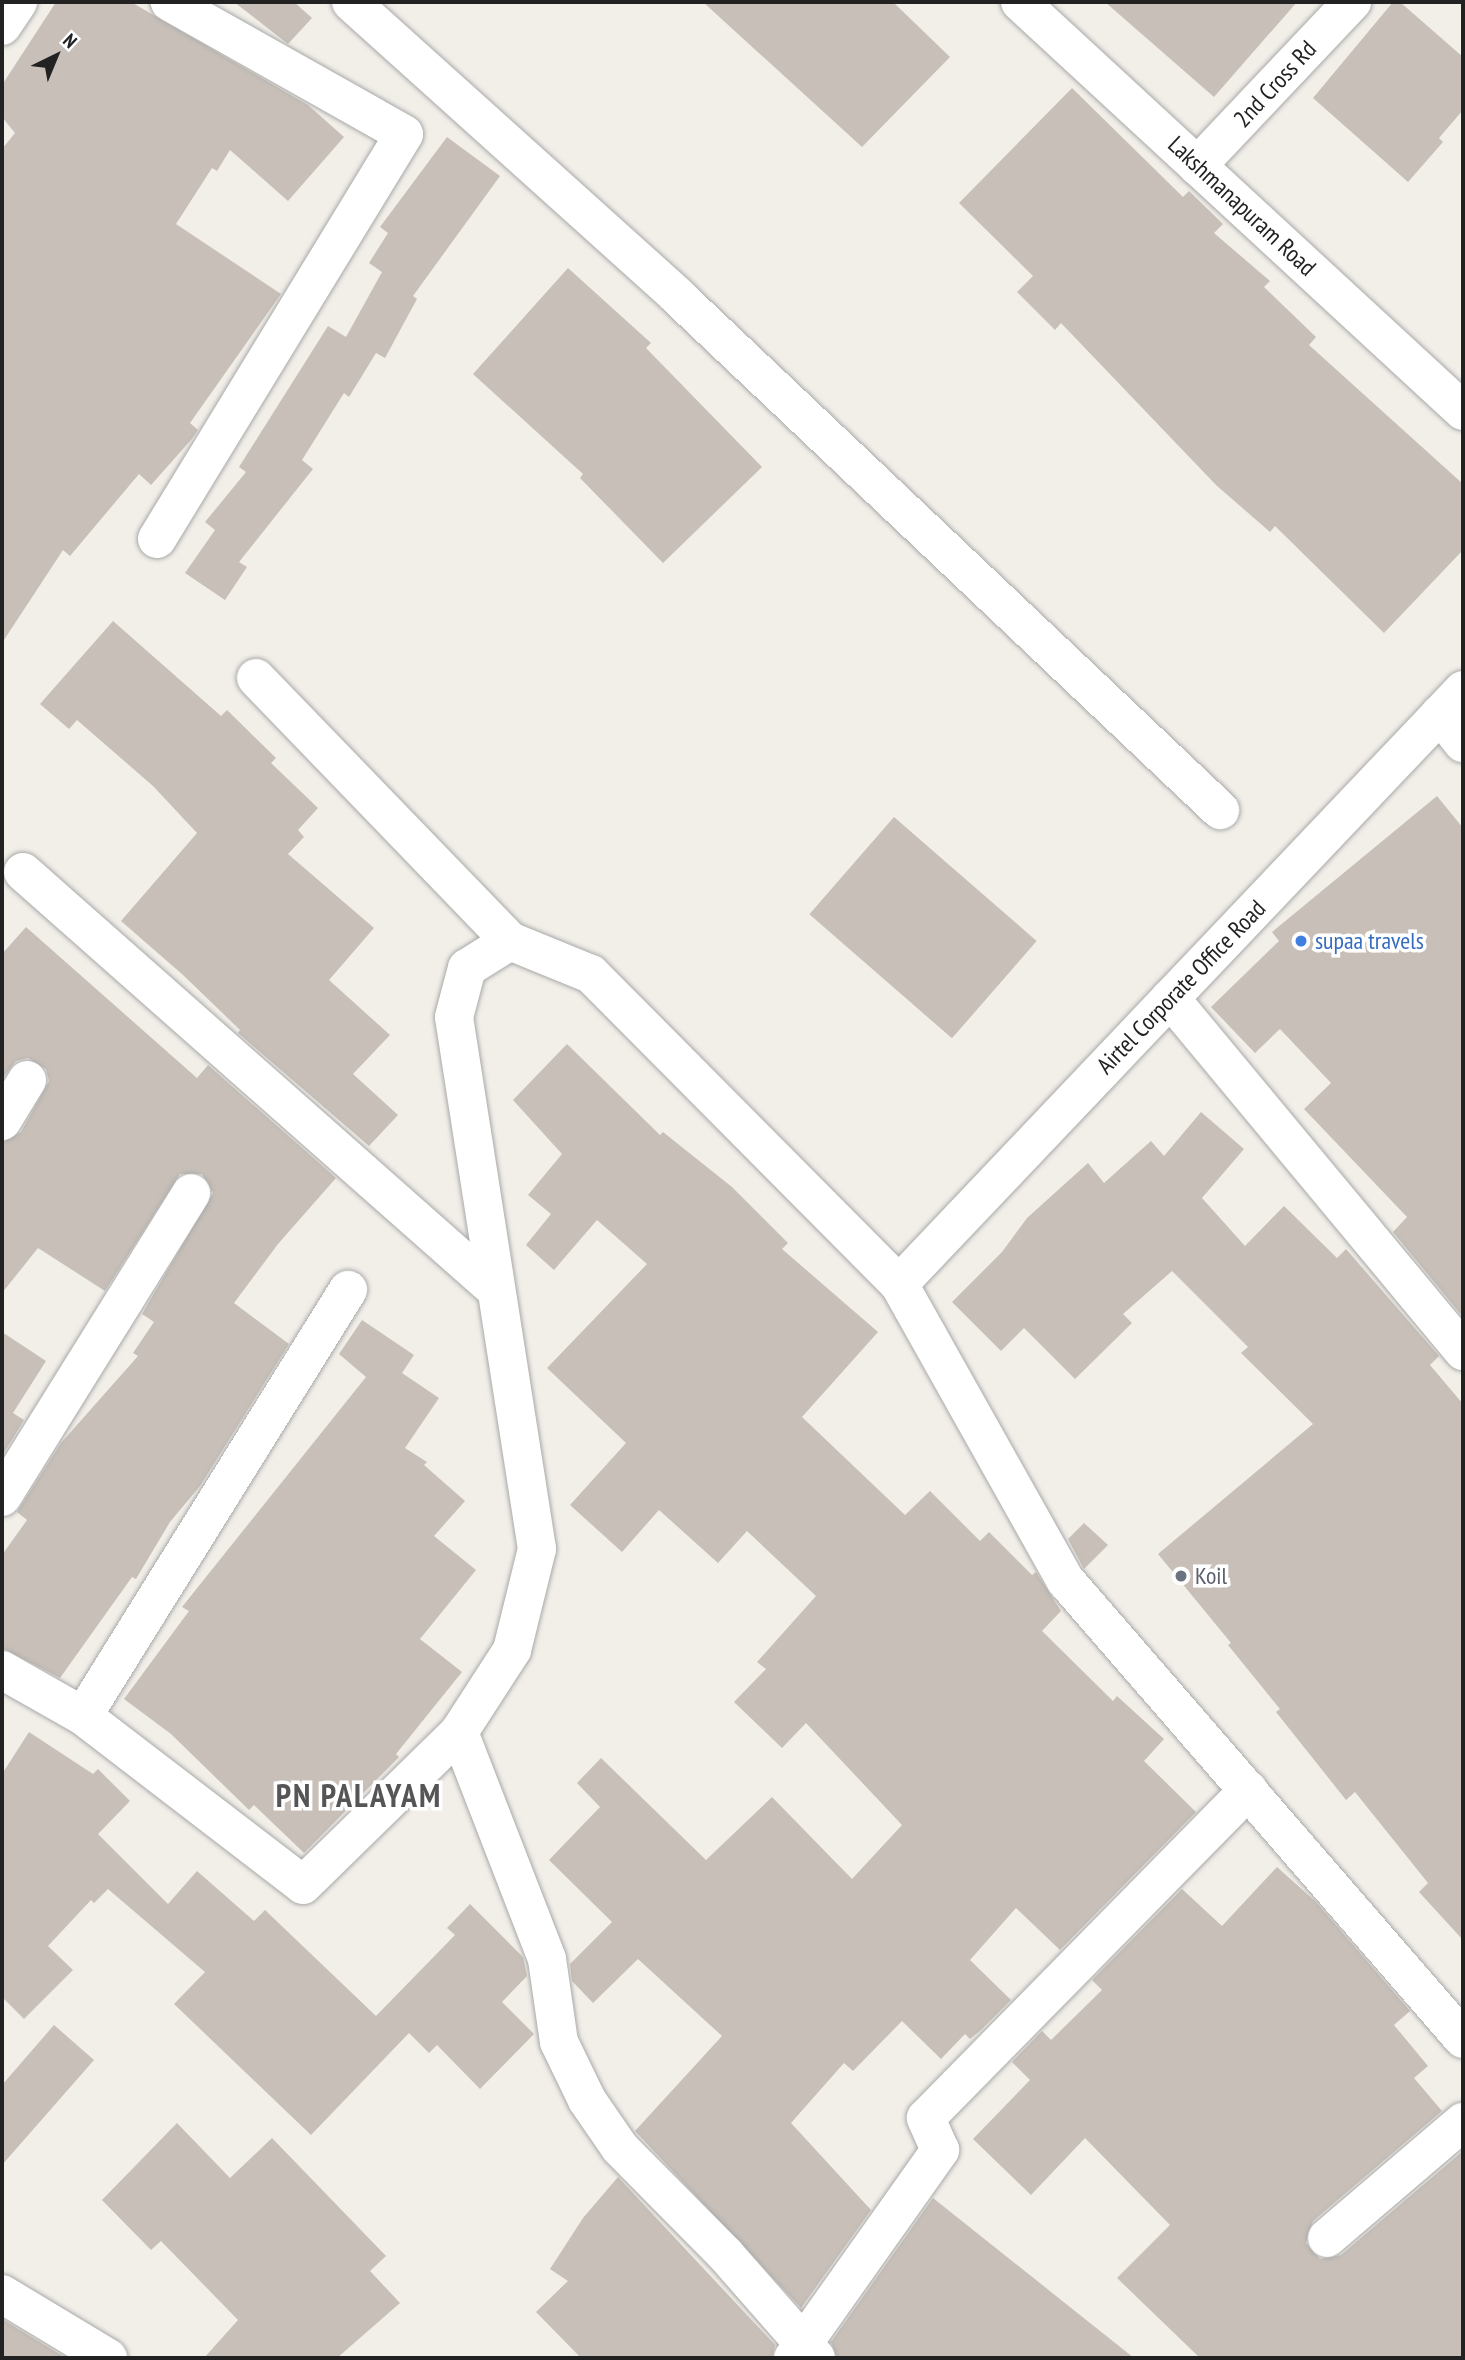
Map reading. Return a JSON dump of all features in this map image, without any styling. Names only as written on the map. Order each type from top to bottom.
[{"type":"street","points":[[2,26],[18,2]]},
{"type":"street","points":[[156,538],[404,134],[170,2]]},
{"type":"street","points":[[351,2],[677,296],[1220,810]]},
{"type":"street","name":"Lakshmanapuram Road","points":[[1020,2],[1463,411]]},
{"type":"street","name":"2nd Cross Rd","points":[[1198,166],[1352,2]]},
{"type":"street","points":[[256,678],[510,941],[591,974],[899,1284],[1066,1581],[1463,2039]]},
{"type":"street","name":"Airtel Corporate Office Road","points":[[899,1284],[1170,998],[1456,716]]},
{"type":"street","points":[[23,872],[496,1290]]},
{"type":"street","points":[[2,1670],[83,1716],[303,1885],[459,1732],[512,1650],[537,1549],[453,1017],[467,968],[510,941]]},
{"type":"street","points":[[1170,998],[1463,1351]]},
{"type":"street","points":[[2,1121],[27,1080]]},
{"type":"street","points":[[2,1497],[191,1194]]},
{"type":"street","points":[[83,1716],[348,1290]]},
{"type":"street","points":[[459,1732],[547,1959],[559,2042],[587,2100],[620,2148],[725,2254],[805,2354],[940,2150],[926,2118],[1248,1790]]},
{"type":"street","points":[[1327,2238],[1463,2122]]},
{"type":"street","points":[[2,2294],[108,2358]]},
{"type":"building","points":[[56,2],[131,2],[308,105],[344,137],[288,201],[230,150],[217,171],[212,168],[176,224],[281,294],[190,423],[198,430],[191,440],[151,485],[139,474],[70,556],[63,550],[2,643],[2,149],[15,133],[2,117],[2,85]]},
{"type":"building","points":[[234,2],[294,2],[312,18],[288,44]]},
{"type":"building","points":[[703,2],[893,2],[950,57],[862,147]]},
{"type":"building","points":[[1105,2],[1297,2],[1214,97]]},
{"type":"building","points":[[1393,2],[1400,2],[1463,57],[1463,110],[1439,138],[1443,142],[1408,182],[1313,98]]},
{"type":"building","points":[[1072,88],[1183,197],[1189,191],[1223,224],[1214,233],[1270,281],[1264,287],[1316,337],[1309,345],[1463,484],[1463,550],[1384,633],[1275,526],[1270,532],[1216,485],[1061,323],[1055,330],[1017,292],[1033,276],[959,203]]},
{"type":"building","points":[[447,137],[500,176],[413,296],[417,299],[385,358],[376,353],[349,397],[344,393],[302,460],[313,469],[239,562],[247,567],[225,600],[185,573],[215,530],[205,522],[246,472],[239,467],[328,326],[346,337],[382,272],[369,263],[388,233],[380,227]]},
{"type":"building","points":[[568,268],[651,343],[646,348],[762,467],[663,563],[580,478],[583,474],[473,374]]},
{"type":"building","points":[[113,621],[221,716],[227,710],[276,758],[271,763],[318,808],[298,830],[304,837],[288,854],[374,928],[329,980],[390,1035],[353,1074],[398,1115],[369,1146],[238,1033],[240,1030],[183,975],[121,921],[197,833],[153,786],[77,720],[69,729],[40,704]]},
{"type":"building","points":[[1437,796],[1463,828],[1463,1317],[1393,1232],[1407,1217],[1304,1109],[1331,1083],[1280,1029],[1255,1053],[1211,1007],[1279,941],[1272,932]]},
{"type":"building","points":[[894,817],[1037,941],[952,1038],[809,914]]},
{"type":"building","points":[[26,927],[197,1078],[208,1065],[336,1178],[278,1244],[234,1303],[289,1344],[200,1486],[170,1522],[136,1579],[132,1577],[60,1678],[2,1648],[2,1555],[27,1520],[17,1512],[61,1443],[138,1356],[133,1353],[154,1322],[142,1314],[213,1193],[202,1174],[180,1174],[105,1291],[38,1248],[2,1293],[2,1143],[21,1132],[49,1081],[46,1069],[28,1058],[16,1061],[2,1079],[2,954]]},
{"type":"building","points":[[567,1044],[660,1135],[663,1132],[732,1187],[788,1243],[782,1249],[878,1332],[802,1417],[905,1515],[930,1491],[980,1541],[989,1532],[1032,1575],[1036,1572],[1061,1611],[1042,1631],[1113,1701],[1117,1696],[1164,1739],[1144,1761],[1196,1812],[1060,1950],[1016,1908],[970,1960],[1011,2000],[970,2039],[965,2034],[941,2059],[902,2021],[853,2071],[844,2063],[791,2123],[871,2210],[801,2308],[635,2131],[722,2036],[638,1959],[593,2003],[572,1981],[570,1964],[612,1922],[549,1860],[600,1807],[577,1783],[601,1758],[706,1860],[772,1797],[852,1879],[902,1825],[806,1723],[782,1748],[734,1702],[766,1669],[757,1662],[816,1596],[747,1531],[718,1563],[659,1510],[622,1552],[570,1505],[626,1443],[547,1368],[647,1264],[597,1220],[554,1270],[526,1245],[551,1214],[528,1195],[562,1154],[513,1100]]},
{"type":"building","points":[[1201,1112],[1244,1149],[1202,1198],[1245,1246],[1284,1206],[1337,1258],[1346,1249],[1439,1356],[1430,1365],[1463,1404],[1463,1940],[1419,1892],[1428,1883],[1355,1792],[1346,1800],[1276,1712],[1280,1709],[1228,1645],[1231,1643],[1158,1554],[1313,1424],[1241,1353],[1248,1347],[1172,1271],[1123,1314],[1132,1323],[1075,1379],[1024,1328],[1001,1351],[952,1302],[1002,1252],[1027,1218],[1088,1163],[1104,1183],[1151,1141],[1164,1156]]},
{"type":"building","points":[[362,1320],[414,1355],[402,1373],[439,1398],[405,1448],[427,1462],[424,1465],[465,1501],[434,1536],[476,1570],[420,1639],[462,1672],[396,1754],[399,1757],[304,1853],[254,1805],[249,1810],[171,1734],[124,1699],[189,1611],[182,1607],[366,1377],[339,1354]]},
{"type":"building","points":[[2,1332],[46,1361],[13,1413],[24,1420],[2,1456]]},
{"type":"building","points":[[1084,1523],[1108,1545],[1084,1569],[1068,1539]]},
{"type":"building","points":[[29,1732],[93,1774],[98,1769],[130,1801],[98,1834],[168,1904],[197,1871],[254,1921],[265,1910],[376,2016],[455,1935],[447,1928],[470,1904],[523,1957],[527,1976],[502,2002],[534,2034],[480,2089],[437,2045],[429,2053],[409,2033],[311,2135],[174,2004],[205,1972],[108,1889],[94,1903],[91,1900],[48,1946],[73,1970],[24,2019],[2,1997],[2,1774]]},
{"type":"building","points":[[1277,1867],[1316,1902],[1410,2011],[1394,2025],[1428,2066],[1414,2078],[1442,2111],[1313,2221],[1306,2243],[1320,2259],[1341,2255],[1463,2151],[1463,2358],[1200,2358],[1117,2278],[1170,2225],[1085,2138],[1031,2195],[973,2139],[1030,2080],[1012,2062],[1042,2031],[1051,2040],[1102,1990],[1092,1980],[1182,1889],[1222,1926]]},
{"type":"building","points":[[54,2025],[94,2060],[2,2165],[2,2085]]},
{"type":"building","points":[[177,2123],[230,2178],[272,2138],[386,2256],[370,2271],[400,2303],[337,2358],[204,2358],[238,2320],[161,2241],[151,2250],[102,2200]]},
{"type":"building","points":[[618,2177],[775,2345],[772,2358],[581,2358],[536,2312],[568,2281],[550,2269],[583,2218]]},
{"type":"building","points":[[933,2198],[1134,2358],[837,2358],[831,2342]]},
{"type":"building","points":[[2,2319],[66,2358],[2,2358]]},
{"type":"place","name":"supaa travels","points":[[1301,941]]},
{"type":"place","name":"Koil","points":[[1181,1576]]},
{"type":"district","name":"PN PALAYAM","points":[[359,1795]]}]
